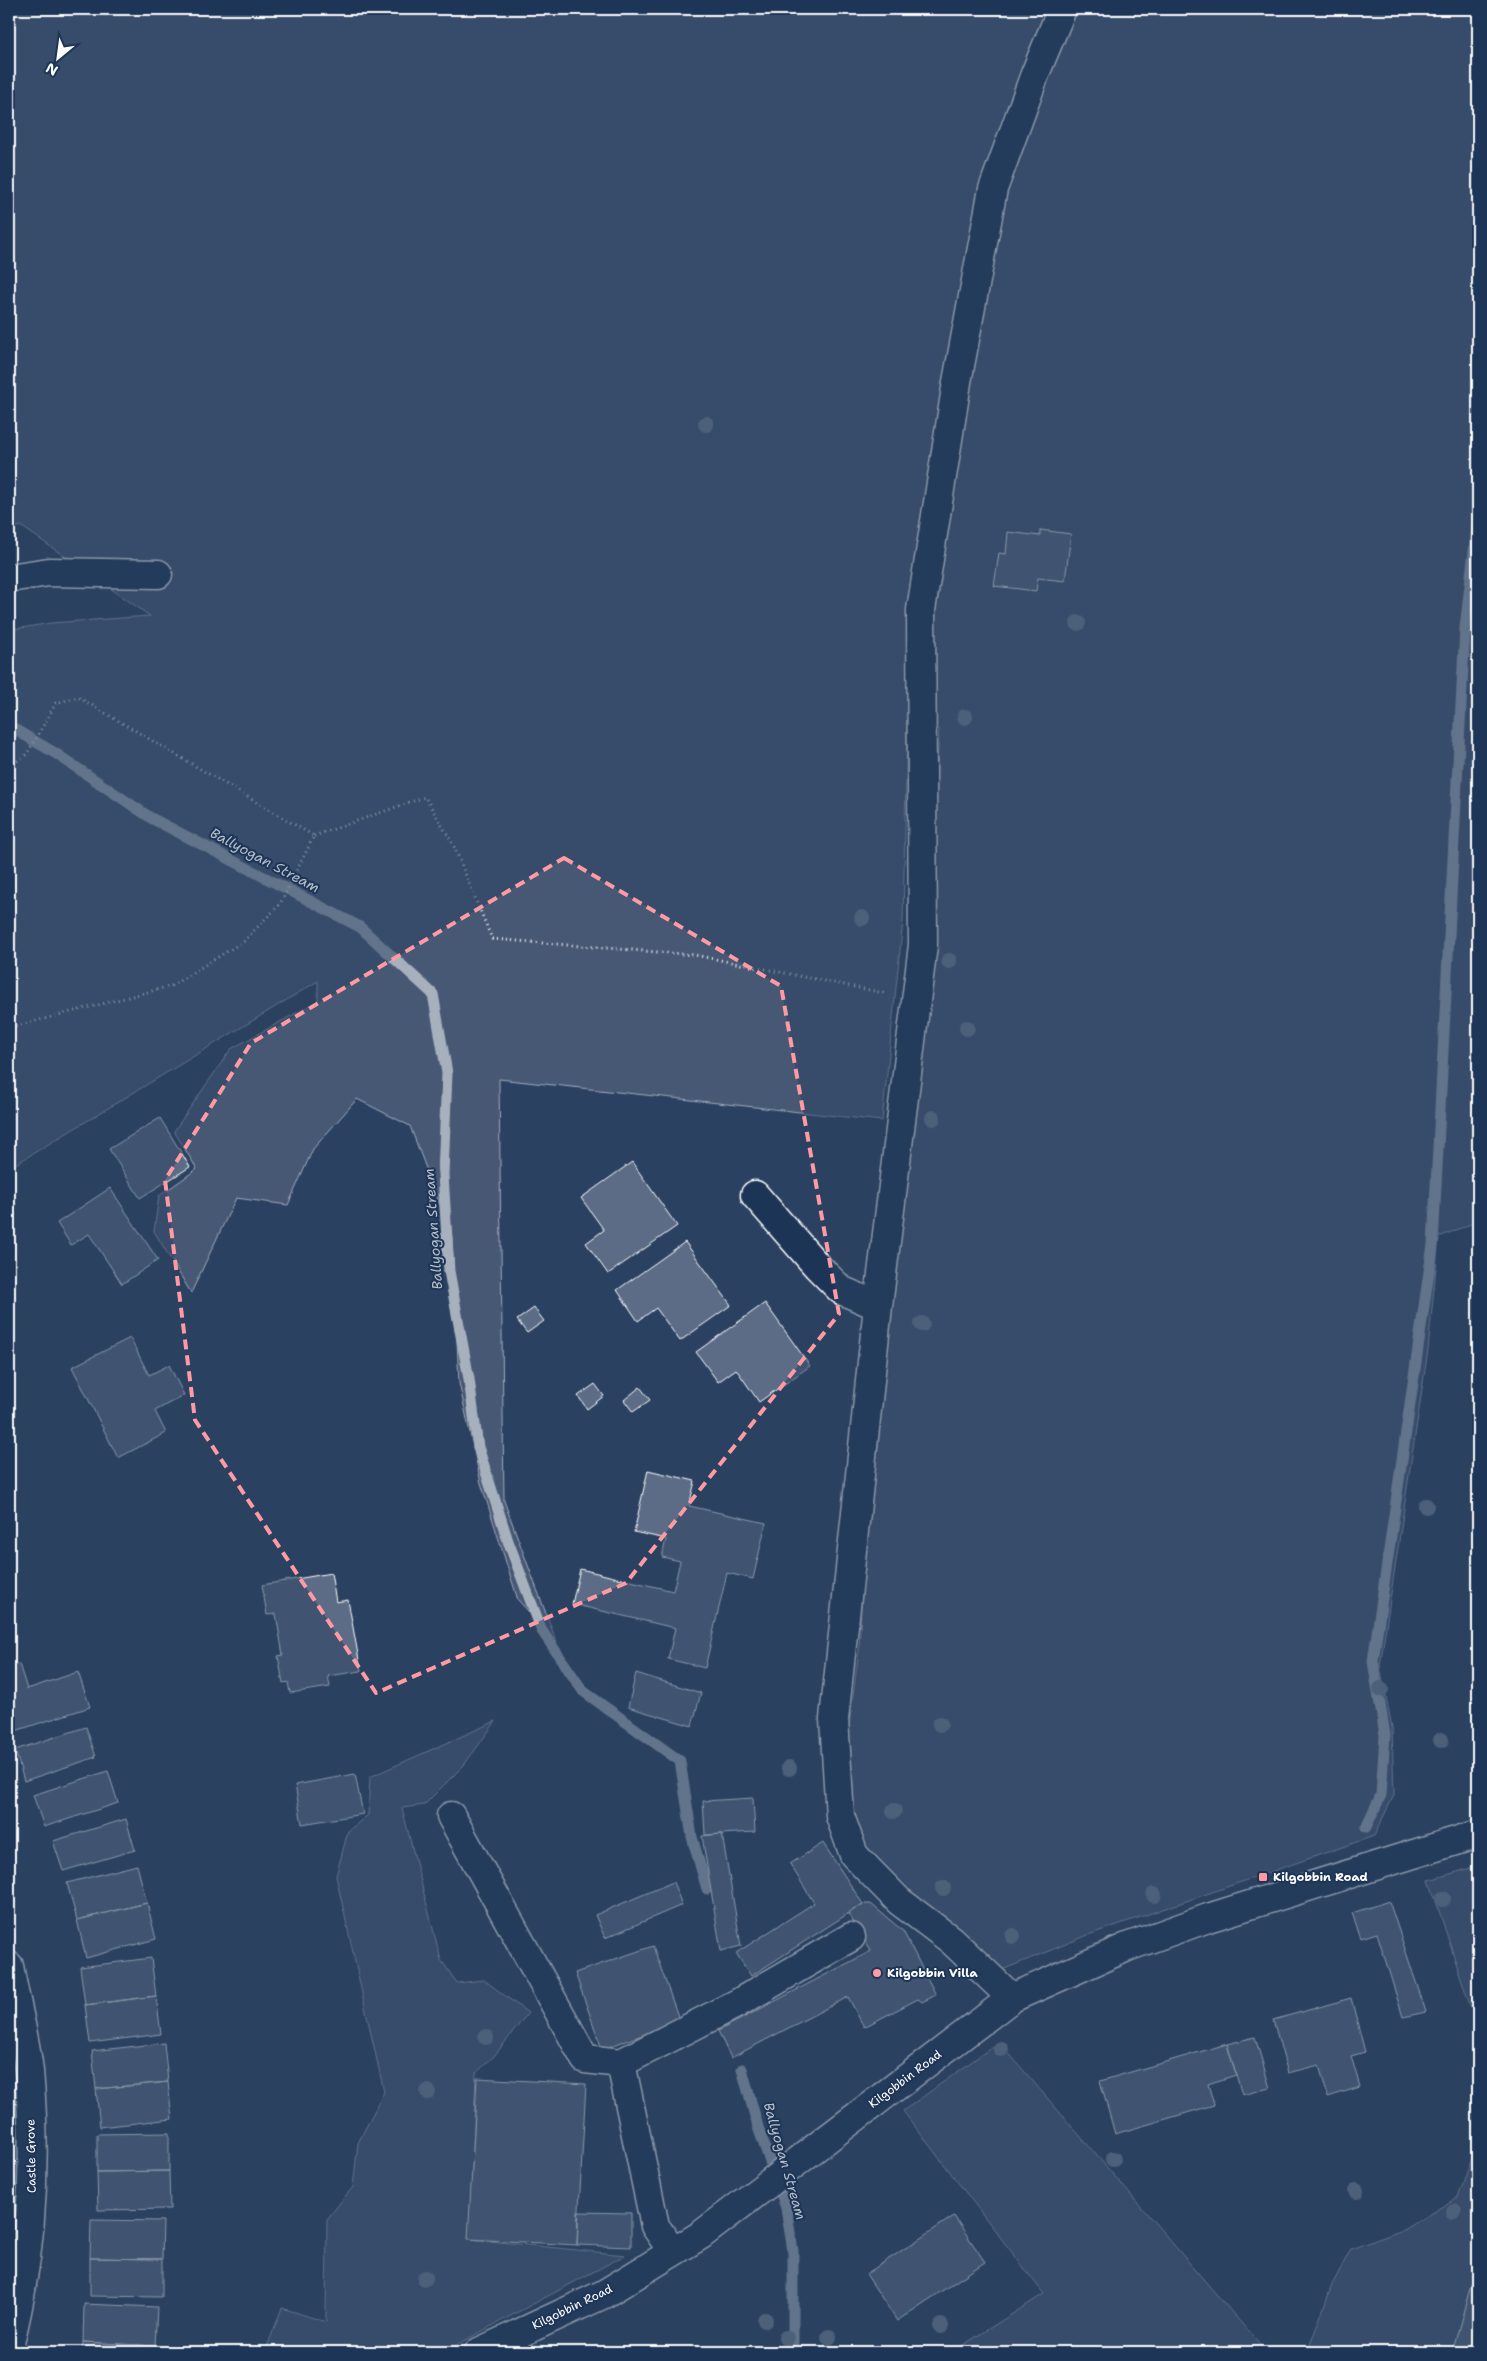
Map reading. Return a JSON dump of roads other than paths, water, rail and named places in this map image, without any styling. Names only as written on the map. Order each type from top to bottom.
[{"type":"street","points":[[1012,1998],[951,1940],[899,1901],[854,1855],[840,1816],[834,1719],[878,1306],[923,945],[921,610],[957,382],[993,189],[1035,74],[1062,9]]},
{"type":"street","points":[[9,578],[49,572],[158,574]]},
{"type":"street","points":[[755,1195],[817,1266],[841,1290],[878,1306]]},
{"type":"street","points":[[452,1816],[585,2059],[621,2063],[738,2003],[851,1937]]},
{"type":"street","name":"Kilgobbin Road","points":[[479,2352],[604,2294],[722,2220],[1012,1998],[1127,1947],[1208,1918],[1478,1834]]},
{"type":"street","name":"Castle Grove","points":[[9,1966],[29,2070],[32,2184],[21,2300],[9,2346]]},
{"type":"street","points":[[621,2063],[655,2226],[673,2252]]},
{"type":"waterway","points":[[1366,1827],[1381,1795],[1385,1735],[1373,1661],[1433,1244],[1465,628],[1478,517]]},
{"type":"waterway","name":"Ballyogan Stream","points":[[9,726],[55,753],[151,818],[360,927],[433,994],[447,1073],[443,1175],[449,1271],[469,1379],[478,1447],[508,1541],[542,1631],[583,1691],[680,1761],[692,1837],[707,1889]]},
{"type":"waterway","name":"Ballyogan Stream","points":[[742,2069],[758,2127],[786,2208],[793,2251],[793,2352]]},
{"type":"place","name":"Kilgobbin Road","points":[[1263,1877]]},
{"type":"place","name":"Kilgobbin Villa","points":[[877,1973]]}]
